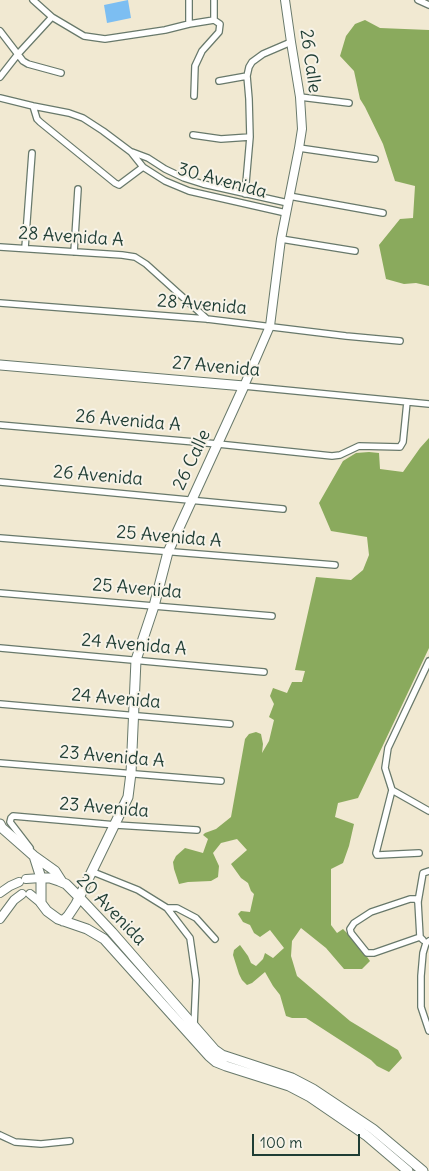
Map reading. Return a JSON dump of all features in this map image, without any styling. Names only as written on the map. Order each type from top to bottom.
[{"type":"main road","name":"27 Avenida","points":[[0,365],[244,386]]},
{"type":"main road","name":"26 Calle","points":[[63,921],[80,898],[128,797],[131,773],[136,660],[154,606],[168,552],[244,386]]},
{"type":"main road","points":[[0,824],[2,828],[54,872],[63,882]]},
{"type":"main road","points":[[34,856],[41,878],[42,902]]},
{"type":"main road","name":"20 Avenida","points":[[41,878],[55,879],[63,882],[80,898],[215,1050],[222,1055],[292,1078],[313,1089],[373,1128],[423,1171]]},
{"type":"main road","name":"20 Avenida","points":[[42,902],[50,914],[63,921],[88,929],[104,939],[202,1049],[216,1062],[290,1086],[310,1097],[367,1136],[408,1171]]},
{"type":"street","points":[[189,0],[190,24]]},
{"type":"street","points":[[214,0],[214,20]]},
{"type":"street","name":"26 Calle","points":[[244,386],[270,326],[281,239],[302,129],[300,97],[285,0]]},
{"type":"street","points":[[418,0],[429,5]]},
{"type":"street","points":[[37,2],[52,17],[84,36],[105,39],[214,20],[220,24],[219,32],[202,51],[195,66],[194,96]]},
{"type":"street","points":[[0,77],[52,17]]},
{"type":"street","points":[[0,30],[23,61],[61,73]]},
{"type":"street","points":[[245,194],[250,137],[247,76],[249,67],[256,58],[291,42]]},
{"type":"street","points":[[219,81],[247,76]]},
{"type":"street","points":[[300,97],[349,103]]},
{"type":"street","name":"30 Avenida","points":[[0,98],[83,118],[131,152],[143,167],[164,181],[189,191],[286,213]]},
{"type":"street","points":[[33,106],[37,118],[115,183],[120,184],[143,167]]},
{"type":"street","points":[[194,135],[221,140],[250,137]]},
{"type":"street","points":[[299,148],[375,159]]},
{"type":"street","name":"30 Avenida","points":[[131,152],[148,158],[164,169],[184,178],[203,184],[245,194],[383,213]]},
{"type":"street","points":[[25,248],[32,153]]},
{"type":"street","points":[[74,252],[78,189]]},
{"type":"street","points":[[281,239],[355,251]]},
{"type":"street","name":"28 Avenida A","points":[[0,246],[135,257],[146,264],[207,319]]},
{"type":"street","name":"28 Avenida","points":[[0,303],[207,319],[400,341]]},
{"type":"street","name":"27 Avenida","points":[[244,386],[429,404]]},
{"type":"street","name":"26 Avenida A","points":[[0,425],[332,456],[340,455],[359,446],[400,447],[403,442],[407,402]]},
{"type":"street","name":"26 Avenida","points":[[0,482],[283,509]]},
{"type":"street","name":"25 Avenida A","points":[[0,538],[335,565]]},
{"type":"street","name":"25 Avenida","points":[[0,593],[272,616]]},
{"type":"street","name":"24 Avenida A","points":[[0,648],[264,672]]},
{"type":"street","points":[[419,854],[377,855],[376,853],[392,790],[385,768],[388,748],[429,661]]},
{"type":"street","name":"24 Avenida","points":[[0,704],[230,724]]},
{"type":"street","name":"23 Avenida A","points":[[0,762],[222,781]]},
{"type":"street","points":[[392,790],[429,811]]},
{"type":"street","name":"23 Avenida","points":[[34,856],[31,849],[10,822],[11,818],[15,815],[116,825],[196,830]]},
{"type":"street","points":[[420,937],[418,902],[423,873],[429,871]]},
{"type":"street","points":[[93,872],[138,890],[167,908],[190,938],[196,980],[194,1026]]},
{"type":"street","points":[[0,893],[22,881],[41,878]]},
{"type":"street","points":[[1,915],[14,900],[26,894],[42,902]]},
{"type":"street","points":[[418,902],[416,899],[410,899],[371,912],[354,923],[350,932],[367,953],[374,953],[420,937]]},
{"type":"street","points":[[167,908],[177,908],[196,918],[215,939]]},
{"type":"street","points":[[420,937],[428,942],[423,953],[421,1007],[429,1031]]},
{"type":"street","points":[[0,1135],[15,1142],[41,1144],[70,1142]]},
{"type":"green space","points":[[365,20],[380,28],[429,30],[429,286],[416,283],[404,284],[386,279],[379,245],[400,219],[413,218],[415,186],[395,181],[383,144],[360,99],[354,71],[340,56],[346,36],[355,24]]},
{"type":"green space","points":[[429,438],[429,648],[358,798],[338,803],[335,817],[354,824],[343,863],[331,869],[331,925],[337,933],[343,929],[357,943],[370,961],[362,969],[344,969],[326,948],[301,928],[292,941],[291,956],[297,976],[350,1021],[398,1050],[402,1058],[389,1072],[377,1066],[371,1060],[306,1018],[286,1016],[280,995],[265,972],[247,985],[242,980],[233,955],[234,950],[240,945],[251,963],[256,966],[263,959],[265,953],[273,958],[284,948],[270,930],[260,937],[254,933],[250,925],[243,922],[238,914],[241,911],[250,912],[254,894],[248,883],[241,878],[231,864],[247,850],[237,839],[221,843],[213,853],[219,866],[218,877],[211,881],[179,884],[173,862],[176,856],[185,848],[203,853],[208,839],[203,835],[216,829],[231,817],[245,739],[249,734],[256,732],[261,734],[262,753],[269,741],[274,720],[269,717],[274,704],[270,696],[273,688],[287,693],[292,682],[302,682],[305,671],[295,670],[316,577],[351,580],[363,570],[369,555],[367,537],[331,531],[319,503],[343,461],[356,453],[379,453],[380,469],[403,472]]},
{"type":"water","points":[[128,0],[131,18],[107,23],[104,5]]}]
